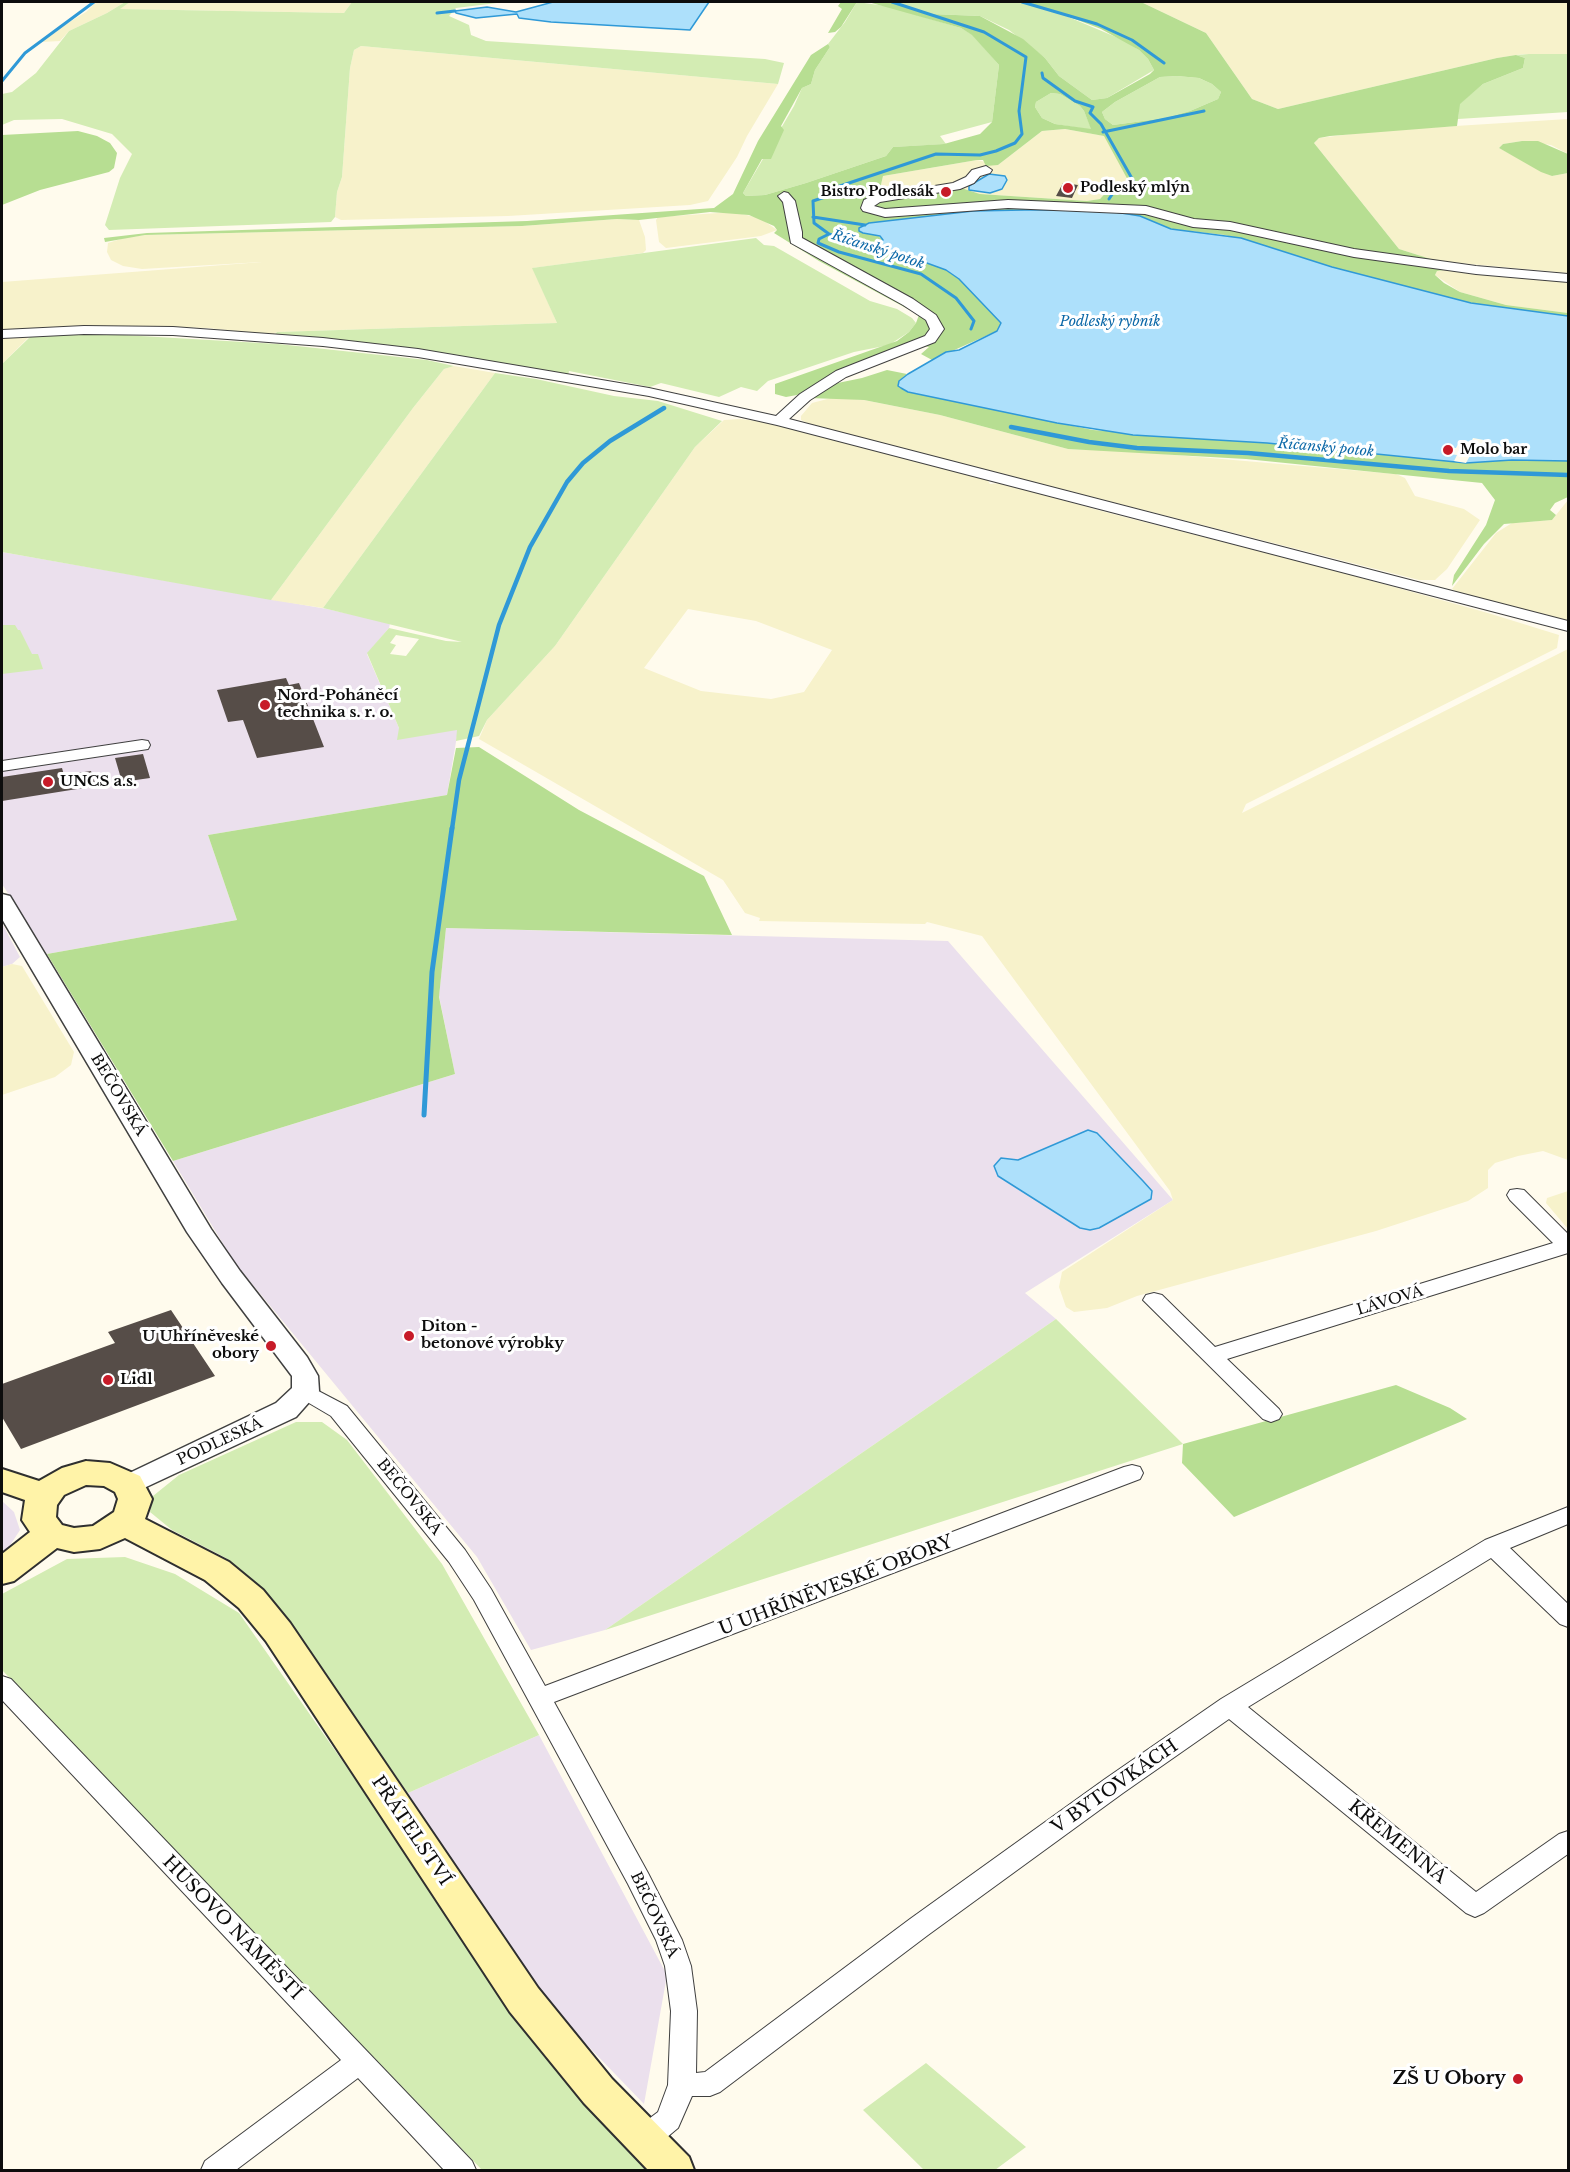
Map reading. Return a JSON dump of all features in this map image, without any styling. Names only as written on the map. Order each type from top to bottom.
[{"type":"main road","points":[[86,1473],[110,1475],[129,1485],[135,1500],[134,1508],[124,1523],[112,1532],[87,1540],[62,1538],[51,1534],[39,1520],[40,1503],[45,1495],[62,1480],[86,1473]]},
{"type":"main road","points":[[2,1480],[45,1495]]},
{"type":"main road","name":"PŘÁTELSTVÍ","points":[[124,1523],[217,1571],[251,1599],[278,1632],[524,2000],[598,2091],[674,2170]]},
{"type":"main road","points":[[2,1572],[51,1534]]},
{"type":"street","points":[[986,170],[976,173],[970,180],[956,186],[892,195],[868,203],[867,208],[879,213],[1008,204],[1126,208],[1154,212],[1187,222],[1230,226],[1354,253],[1476,270],[1569,278]]},
{"type":"street","points":[[779,421],[805,397],[841,374],[930,339],[937,329],[931,318],[908,302],[795,240],[796,232],[789,201],[784,196]]},
{"type":"street","points":[[2,334],[84,330],[173,332],[323,342],[418,353],[649,392],[779,421],[1569,626]]},
{"type":"street","points":[[2,766],[142,745]]},
{"type":"street","name":"BEČOVSKÁ","points":[[2,901],[200,1232],[231,1277],[298,1363],[305,1376],[305,1391],[339,1411],[457,1556],[483,1595],[639,1880],[669,1940],[678,1965],[684,2011],[682,2085],[677,2102],[668,2120],[644,2139]]},
{"type":"street","points":[[1517,1195],[1568,1246]]},
{"type":"street","name":"LÁVOVÁ","points":[[1211,1356],[1568,1246]]},
{"type":"street","points":[[1154,1300],[1271,1414]]},
{"type":"street","name":"PODLESKÁ","points":[[129,1485],[275,1416],[297,1402],[305,1391]]},
{"type":"street","name":"U UHŘÍNĚVESKÉ OBORY","points":[[540,1698],[1132,1473]]},
{"type":"street","name":"V BYTOVKÁCH","points":[[682,2085],[710,2084],[919,1927],[1114,1786],[1230,1706],[1493,1546],[1569,1515]]},
{"type":"street","points":[[1493,1546],[1569,1618]]},
{"type":"street","name":"HUSOVO NÁMĚSTÍ","points":[[2,1685],[462,2170]]},
{"type":"street","name":"KŘEMENNÁ","points":[[1230,1706],[1475,1906],[1569,1841]]},
{"type":"street","points":[[215,2170],[359,2062]]},
{"type":"shaded area","points":[[96,2],[125,2],[69,31],[60,41],[42,42],[53,32],[86,12]]},
{"type":"shaded area","points":[[130,2],[352,2],[344,13],[119,9]]},
{"type":"shaded area","points":[[1141,2],[1568,2],[1568,54],[1523,54],[1497,58],[1278,109],[1252,99],[1206,33]]},
{"type":"shaded area","points":[[361,46],[778,84],[737,157],[708,201],[690,205],[508,216],[341,220],[335,217],[337,192],[342,177],[350,68],[354,50]]},
{"type":"shaded area","points":[[1568,119],[1568,154],[1551,145],[1522,141],[1503,144],[1499,148],[1552,176],[1568,173],[1568,273],[1437,261],[1399,249],[1314,143],[1319,138],[1375,131]]},
{"type":"shaded area","points":[[1065,129],[1105,136],[1130,182],[1111,187],[1100,199],[1087,201],[980,194],[958,187],[927,187],[888,193],[880,189],[883,176],[977,160],[998,165],[1042,131]]},
{"type":"shaded area","points":[[733,212],[760,218],[777,230],[761,236],[666,248],[659,242],[656,220],[658,217]]},
{"type":"shaded area","points":[[617,219],[639,220],[645,237],[646,250],[643,253],[533,268],[557,323],[277,332],[272,335],[208,328],[133,326],[2,330],[2,282],[262,262],[142,269],[123,266],[111,260],[107,252],[108,243],[124,238],[145,235],[522,226]]},
{"type":"shaded area","points":[[1437,271],[1568,282],[1568,313],[1506,305],[1460,292],[1435,275]]},
{"type":"shaded area","points":[[30,336],[2,364],[2,338]]},
{"type":"shaded area","points":[[454,366],[495,373],[323,608],[271,600],[413,408],[444,369]]},
{"type":"shaded area","points":[[835,397],[864,400],[940,415],[1068,449],[1129,451],[1396,474],[1405,478],[1415,496],[1464,509],[1480,520],[1447,569],[1435,580],[1419,580],[813,426],[801,420],[801,416],[812,403]]},
{"type":"shaded area","points":[[741,419],[764,422],[986,478],[990,484],[1002,483],[1105,512],[1322,567],[1559,635],[1557,648],[1246,804],[1242,813],[1568,649],[1568,1160],[1543,1151],[1518,1156],[1495,1163],[1488,1170],[1488,1188],[1468,1201],[1376,1231],[1137,1296],[1107,1308],[1074,1312],[1066,1307],[1059,1287],[1062,1272],[1173,1200],[1170,1191],[982,936],[927,922],[925,924],[759,921],[760,918],[745,913],[723,880],[479,739],[487,720],[555,646],[695,447],[724,420]],"holes":[[[688,609],[756,621],[832,650],[804,692],[771,699],[701,691],[644,668]]]},
{"type":"shaded area","points":[[1568,500],[1568,623],[1458,593],[1452,589],[1496,533],[1512,523],[1552,520]]},
{"type":"shaded area","points":[[2,552],[327,609],[390,623],[389,628],[367,654],[399,728],[458,730],[447,795],[208,835],[237,920],[47,954],[2,884]]},
{"type":"shaded area","points":[[2,923],[20,957],[12,964],[2,967]]},
{"type":"shaded area","points":[[446,928],[948,941],[1173,1200],[1025,1293],[1056,1319],[605,1630],[531,1650],[477,1557],[234,1262],[173,1161],[455,1074],[439,996]]},
{"type":"shaded area","points":[[12,964],[22,966],[74,1052],[71,1065],[55,1077],[2,1095],[2,967]]},
{"type":"shaded area","points":[[1568,1191],[1568,1229],[1546,1203],[1547,1198]]},
{"type":"shaded area","points":[[2,1501],[14,1512],[20,1530],[2,1554]]},
{"type":"shaded area","points":[[539,1735],[667,1975],[644,2104],[533,1989],[408,1793]]},
{"type":"green space","points":[[125,2],[130,2],[120,9],[344,13],[352,2],[505,2],[456,8],[449,16],[469,25],[471,35],[486,41],[765,59],[784,63],[778,84],[361,46],[354,50],[350,68],[342,177],[337,192],[335,217],[331,222],[109,230],[105,225],[120,178],[132,154],[112,134],[62,119],[14,120],[2,125],[2,94],[12,92],[36,73],[69,31]]},
{"type":"green space","points":[[841,2],[857,2],[841,27],[835,32],[828,33],[842,9],[838,6]]},
{"type":"green space","points":[[857,2],[886,6],[961,28],[973,35],[999,65],[992,122],[940,136],[946,144],[893,147],[886,156],[806,183],[765,195],[746,196],[743,193],[794,106],[802,88],[811,84],[815,70],[830,47],[828,44]]},
{"type":"green space","points":[[868,2],[895,2],[931,14],[980,16],[1023,39],[1045,58],[1059,76],[1092,100],[1107,98],[1150,74],[1154,70],[1148,59],[1139,50],[1101,29],[1059,13],[1016,2],[1141,2],[1206,33],[1252,99],[1278,109],[1497,58],[1516,55],[1525,58],[1523,68],[1483,84],[1460,104],[1457,126],[1330,136],[1319,138],[1314,143],[1399,249],[1437,261],[1444,270],[1437,271],[1435,275],[1444,283],[1460,292],[1506,305],[1568,313],[1568,316],[1471,303],[1332,267],[1225,235],[1171,229],[1139,216],[1103,210],[973,211],[865,225],[863,233],[876,234],[883,240],[862,249],[877,249],[913,258],[946,270],[959,279],[993,313],[1001,323],[997,331],[932,360],[921,354],[929,347],[914,344],[835,373],[797,395],[786,397],[775,394],[775,384],[897,341],[909,332],[919,315],[819,261],[774,233],[777,230],[774,226],[749,215],[710,212],[639,220],[617,219],[522,226],[145,235],[105,242],[104,238],[147,233],[527,221],[714,208],[733,194],[758,141],[811,55],[828,44],[830,47],[815,70],[811,84],[802,88],[781,126],[784,130],[771,159],[762,159],[743,193],[746,196],[765,195],[806,183],[886,156],[893,147],[944,144],[980,134],[992,122],[999,65],[972,35],[961,28]],"holes":[[[1160,77],[1199,78],[1212,84],[1221,92],[1218,99],[1190,111],[1165,118],[1113,125],[1105,119],[1102,112],[1115,102]],[[1051,93],[1060,94],[1080,106],[1091,129],[1055,124],[1042,118],[1035,107],[1036,102]],[[1065,129],[1104,136],[1129,182],[1111,187],[1100,199],[1087,201],[980,194],[958,187],[927,187],[889,193],[880,189],[883,176],[977,160],[983,160],[986,166],[998,165],[1042,131]]]},
{"type":"green space","points":[[895,2],[1016,2],[1059,13],[1123,40],[1139,50],[1154,70],[1107,98],[1092,100],[1059,76],[1045,58],[1009,30],[980,16],[931,14]]},
{"type":"green space","points":[[1568,54],[1568,112],[1458,119],[1459,104],[1483,84],[1523,68],[1525,58],[1516,55]]},
{"type":"green space","points":[[1160,77],[1199,78],[1212,84],[1221,92],[1218,99],[1190,111],[1165,118],[1113,125],[1105,119],[1102,112],[1115,102]]},
{"type":"green space","points":[[1051,93],[1060,94],[1080,106],[1092,130],[1055,124],[1042,118],[1035,107],[1036,102]]},
{"type":"green space","points":[[78,131],[97,136],[110,143],[117,153],[114,168],[109,172],[40,190],[2,205],[2,135]]},
{"type":"green space","points":[[1538,141],[1568,154],[1568,173],[1552,176],[1499,148],[1503,144]]},
{"type":"green space","points":[[756,238],[764,245],[774,246],[870,301],[897,309],[916,323],[909,332],[889,345],[854,352],[768,381],[757,391],[741,387],[719,397],[661,383],[650,387],[569,371],[568,376],[389,345],[272,337],[277,332],[557,323],[532,268]]},
{"type":"green space","points":[[89,333],[278,344],[427,360],[454,366],[444,369],[413,408],[271,600],[2,552],[2,364],[31,336]]},
{"type":"green space","points":[[887,370],[907,374],[899,381],[1039,419],[1093,430],[1267,443],[1466,463],[1512,460],[1568,461],[1568,497],[1555,503],[1550,510],[1556,515],[1552,520],[1504,524],[1484,544],[1452,586],[1454,575],[1486,525],[1495,500],[1482,483],[1246,459],[1068,449],[940,415],[864,400],[809,398],[823,386]]},
{"type":"green space","points":[[495,373],[536,379],[614,396],[658,401],[722,421],[695,447],[555,646],[487,720],[479,736],[456,741],[457,730],[397,740],[399,728],[367,653],[389,628],[446,641],[462,642],[323,608]],"holes":[[[396,635],[419,639],[406,656],[390,654],[396,645],[390,643]]]},
{"type":"green space","points":[[2,625],[15,625],[20,630],[32,654],[38,654],[43,669],[2,674]]},
{"type":"green space","points":[[479,747],[579,810],[704,876],[732,935],[446,928],[439,997],[455,1074],[173,1161],[47,954],[237,920],[208,835],[447,795],[456,748]]},
{"type":"green space","points":[[1056,1319],[1183,1444],[605,1630]]},
{"type":"green space","points":[[1396,1385],[1450,1408],[1467,1419],[1234,1517],[1182,1463],[1183,1444]]},
{"type":"green space","points":[[296,1422],[322,1422],[347,1440],[442,1564],[539,1735],[408,1793],[272,1599],[226,1558],[172,1530],[150,1512],[153,1496],[179,1475]]},
{"type":"green space","points":[[125,1557],[175,1574],[239,1613],[522,2018],[600,2116],[652,2170],[482,2170],[2,1670],[2,1594],[67,1559]]},
{"type":"green space","points":[[926,2063],[1026,2147],[995,2170],[924,2170],[863,2110]]},
{"type":"water","points":[[553,2],[709,2],[690,30],[551,22],[519,18],[517,14],[476,18],[455,11],[487,7],[516,12]]},
{"type":"water","points":[[989,174],[1005,176],[1007,180],[1002,189],[990,193],[969,190],[969,186]]},
{"type":"water","name":"Podleský rybník","points":[[1103,210],[1140,216],[1171,229],[1241,238],[1332,267],[1471,303],[1568,316],[1568,461],[1512,460],[1466,463],[1267,443],[1133,435],[1057,423],[908,392],[898,386],[899,381],[908,374],[946,352],[959,350],[997,331],[1001,323],[959,279],[946,270],[913,258],[877,249],[862,249],[856,245],[880,243],[883,240],[880,236],[859,231],[859,228],[869,223],[973,211]]},
{"type":"water","points":[[1088,1130],[1097,1133],[1143,1181],[1152,1191],[1151,1199],[1099,1228],[1090,1230],[1080,1228],[998,1176],[994,1166],[1001,1158],[1018,1160]]},
{"type":"pier","points":[[1473,438],[1484,440],[1482,445],[1471,443],[1467,450],[1472,452],[1466,463],[1454,461],[1457,455],[1449,454],[1452,448],[1456,448],[1460,440],[1471,442]]},
{"type":"building","name":"Podleský mlýn","points":[[1063,183],[1078,185],[1072,198],[1056,196]]},
{"type":"building","name":"Nord-Poháněcí technika s. r. o.","points":[[286,678],[289,685],[299,683],[324,747],[257,758],[243,720],[228,722],[217,690]]},
{"type":"building","points":[[143,754],[150,778],[122,782],[115,758]]},
{"type":"building","name":"UNCS a.s.","points":[[62,768],[64,775],[91,771],[96,786],[2,801],[2,777]]},
{"type":"building","name":"Lidl","points":[[171,1310],[215,1376],[21,1449],[2,1417],[2,1384],[115,1343],[108,1332]]},
{"type":"waterway","points":[[2,81],[25,53],[94,2]]},
{"type":"waterway","name":"Říčanský potok","points":[[814,217],[813,201],[825,197],[831,189],[936,154],[980,155],[996,151],[1015,143],[1022,134],[1019,111],[1026,57],[984,32],[892,2]]},
{"type":"waterway","points":[[1022,2],[1097,24],[1132,40],[1164,63]]},
{"type":"waterway","points":[[437,13],[455,11]]},
{"type":"waterway","points":[[1042,73],[1043,78],[1075,101],[1093,107],[1090,113],[1105,132]]},
{"type":"waterway","points":[[1105,132],[1204,111]]},
{"type":"waterway","points":[[1105,132],[1134,182],[1115,190],[1109,199]]},
{"type":"waterway","points":[[814,217],[865,225]]},
{"type":"waterway","name":"Říčanský potok","points":[[814,217],[814,223],[829,234]]},
{"type":"waterway","points":[[829,234],[868,246]]},
{"type":"waterway","name":"Říčanský potok","points":[[829,234],[819,239],[818,243],[839,252],[921,274],[956,298],[974,321],[971,329]]},
{"type":"waterway","points":[[452,829],[459,780],[499,625],[530,547],[567,482],[583,463],[610,441],[664,408]]},
{"type":"waterway","name":"Říčanský potok","points":[[1011,427],[1089,442],[1137,448],[1248,453],[1449,471],[1568,475]]},
{"type":"waterway","points":[[424,1115],[432,972],[452,828]]},
{"type":"place","name":"Podleský mlýn","points":[[1068,188]]},
{"type":"place","name":"Bistro Podlesák","points":[[946,192]]},
{"type":"place","name":"Molo bar","points":[[1448,450]]},
{"type":"place","name":"Nord-Poháněcí technika s. r. o.","points":[[265,705]]},
{"type":"place","name":"UNCS a.s.","points":[[48,782]]},
{"type":"place","name":"Diton - betonové výrobky","points":[[409,1336]]},
{"type":"place","name":"U Uhříněveské obory","points":[[271,1346]]},
{"type":"place","name":"Lidl","points":[[108,1380]]},
{"type":"place","name":"ZŠ U Obory","points":[[1518,2079]]}]
